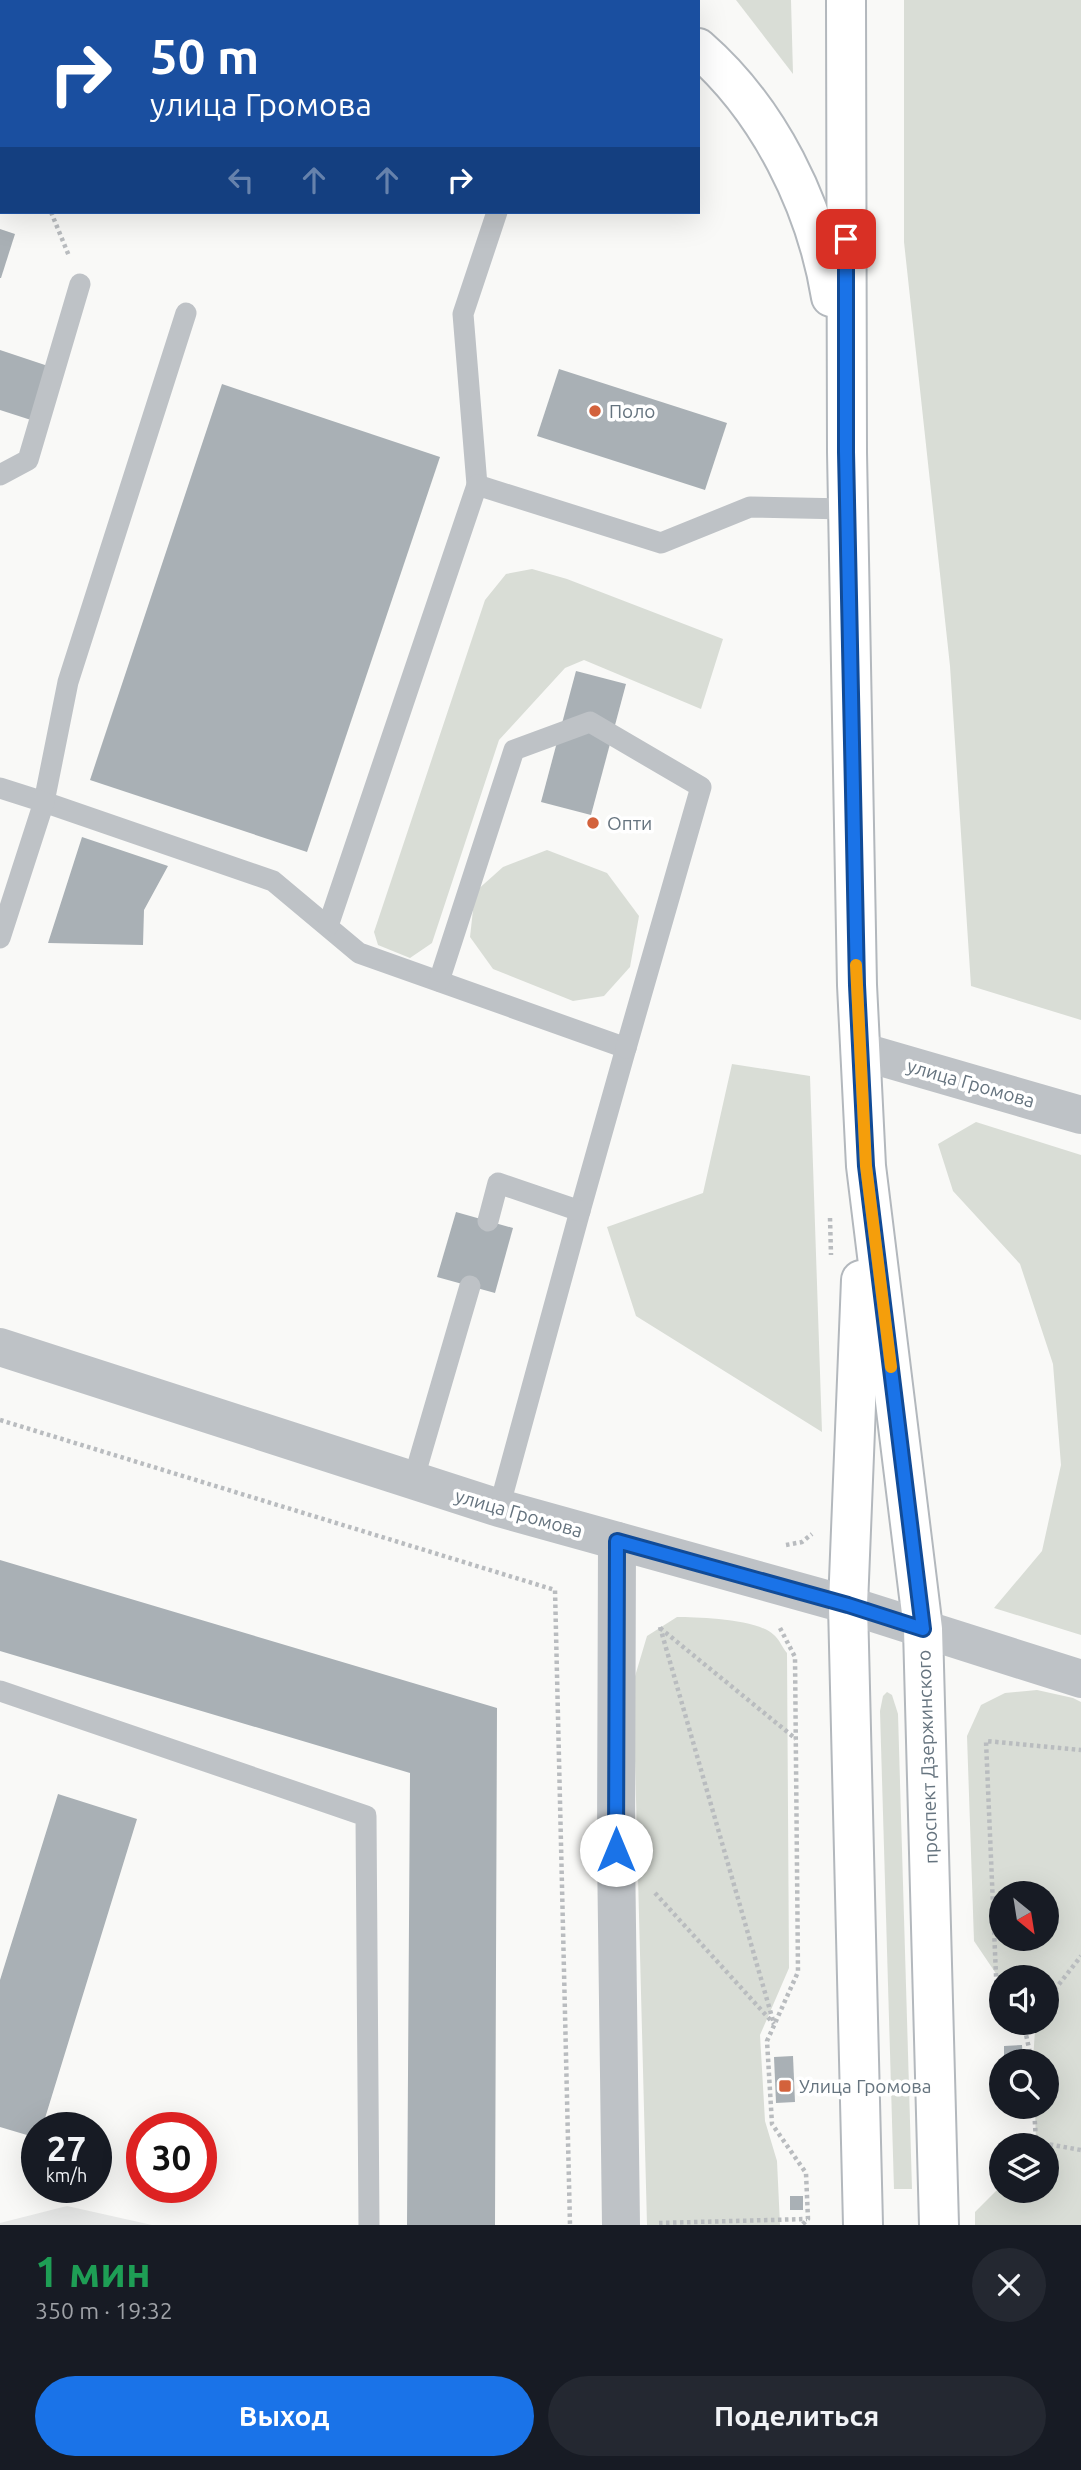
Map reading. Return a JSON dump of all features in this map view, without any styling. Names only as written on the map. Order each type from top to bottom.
[{"type":"main road","points":[[846,0],[846,452]]},
{"type":"main road","points":[[700,50],[714,62],[749,105],[785,159],[806,202],[827,271],[840,359],[846,452]]},
{"type":"main road","name":"проспект Дзержинского","points":[[846,452],[857,985],[866,1166],[923,1629],[939,2225]]},
{"type":"main road","name":"проспект Дзержинского","points":[[863,2225],[848,1605],[866,1166]]},
{"type":"street","name":"улица Громова","points":[[860,1051],[1081,1115]]},
{"type":"street","name":"улица Громова","points":[[0,1347],[499,1508],[848,1605],[1081,1679]]},
{"type":"street","points":[[617,1541],[616,1850],[621,2225]]},
{"type":"lane","points":[[328,926],[477,485],[463,314],[496,214]]},
{"type":"lane","points":[[0,475],[28,460],[80,284]]},
{"type":"lane","points":[[0,938],[44,802],[68,682],[186,313]]},
{"type":"lane","points":[[477,485],[661,543],[750,507],[848,509]]},
{"type":"lane","points":[[439,981],[514,750],[590,722],[701,787],[580,1211],[499,1508]]},
{"type":"lane","points":[[0,788],[273,881],[359,953],[626,1048]]},
{"type":"lane","points":[[488,1221],[498,1183],[580,1211]]},
{"type":"lane","points":[[413,1481],[470,1286]]},
{"type":"lane","points":[[0,1691],[366,1816],[369,2225]]},
{"type":"path","points":[[52,214],[80,284]]},
{"type":"path","points":[[0,1420],[555,1590],[570,2225]]},
{"type":"path","points":[[771,1620],[779,1626],[795,1657],[798,1972],[767,2041],[772,2124],[806,2173],[808,2219],[802,2225]]},
{"type":"path","points":[[774,2025],[660,1627],[796,1739]]},
{"type":"path","points":[[996,1965],[986,1741],[1081,1750]]},
{"type":"path","points":[[616,1850],[774,2025]]},
{"type":"path","points":[[1059,1984],[1081,1956]]},
{"type":"path","points":[[1035,2119],[1036,2142],[1081,2150]]},
{"type":"path","points":[[621,2225],[808,2219]]},
{"type":"shaded area","points":[[736,0],[791,0],[793,74]]},
{"type":"shaded area","points":[[904,0],[1081,0],[1081,1020],[971,986],[950,666],[904,242]]},
{"type":"shaded area","points":[[532,569],[567,579],[723,639],[701,709],[584,660],[565,668],[499,740],[432,943],[410,958],[378,945],[374,932],[485,600],[506,574]]},
{"type":"shaded area","points":[[547,850],[607,873],[639,916],[630,967],[604,996],[573,1001],[493,969],[470,937],[475,892],[503,867]]},
{"type":"shaded area","points":[[732,1064],[810,1076],[822,1432],[636,1316],[607,1227],[703,1193]]},
{"type":"shaded area","points":[[976,1122],[1081,1155],[1081,1635],[994,1608],[1042,1551],[1061,1465],[1053,1364],[1020,1264],[953,1191],[938,1144]]},
{"type":"shaded area","points":[[677,1617],[728,1620],[755,1625],[774,1635],[787,1653],[789,1968],[760,2035],[765,2121],[777,2161],[780,2225],[647,2225],[633,1683],[647,1636]]},
{"type":"shaded area","points":[[1037,1690],[1081,1702],[1081,2225],[975,2225],[975,2212],[989,2198],[989,2203],[1059,2203],[1059,2133],[1036,2133],[1035,2119],[1059,2119],[1059,2049],[1034,2049],[1035,2035],[1059,2035],[1059,1965],[990,1965],[974,1941],[967,1736],[981,1705],[1005,1693]]},
{"type":"shaded area","points":[[887,1692],[892,1695],[898,1714],[912,2189],[894,2189],[880,1711],[883,1696]]},
{"type":"shaded area","points":[[67,2206],[152,2225],[0,2225]]},
{"type":"building","points":[[0,229],[15,234],[1,278],[0,278]]},
{"type":"building","points":[[0,350],[48,366],[31,420],[0,410]]},
{"type":"building","points":[[559,369],[727,423],[705,490],[537,436]]},
{"type":"building","points":[[222,384],[440,457],[307,852],[90,780]]},
{"type":"building","points":[[576,671],[626,684],[591,815],[541,802]]},
{"type":"building","points":[[82,837],[168,866],[144,910],[143,945],[48,943]]},
{"type":"building","points":[[456,1212],[513,1228],[495,1293],[437,1277]]},
{"type":"building","points":[[0,1560],[497,1708],[495,2225],[407,2225],[410,1773],[0,1651]]},
{"type":"building","points":[[58,1794],[137,1819],[47,2112],[21,2112],[21,2133],[0,2127],[0,1980]]},
{"type":"building","points":[[1022,2045],[1022,2049],[1004,2049],[1004,2046]]},
{"type":"building","points":[[793,2056],[795,2102],[776,2103],[774,2057]]},
{"type":"building","points":[[790,2196],[803,2196],[803,2210],[790,2210]]},
{"type":"slow traffic","points":[[856,965],[866,1166],[891,1367]]},
{"type":"place","name":"Поло","points":[[595,411]]},
{"type":"place","name":"Опти","points":[[593,823]]},
{"type":"place","name":"Улица Громова","points":[[785,2086]]},
{"type":"route","points":[[616,1850],[617,1541],[848,1605],[923,1629],[866,1166],[857,985],[846,452],[846,239]]}]
